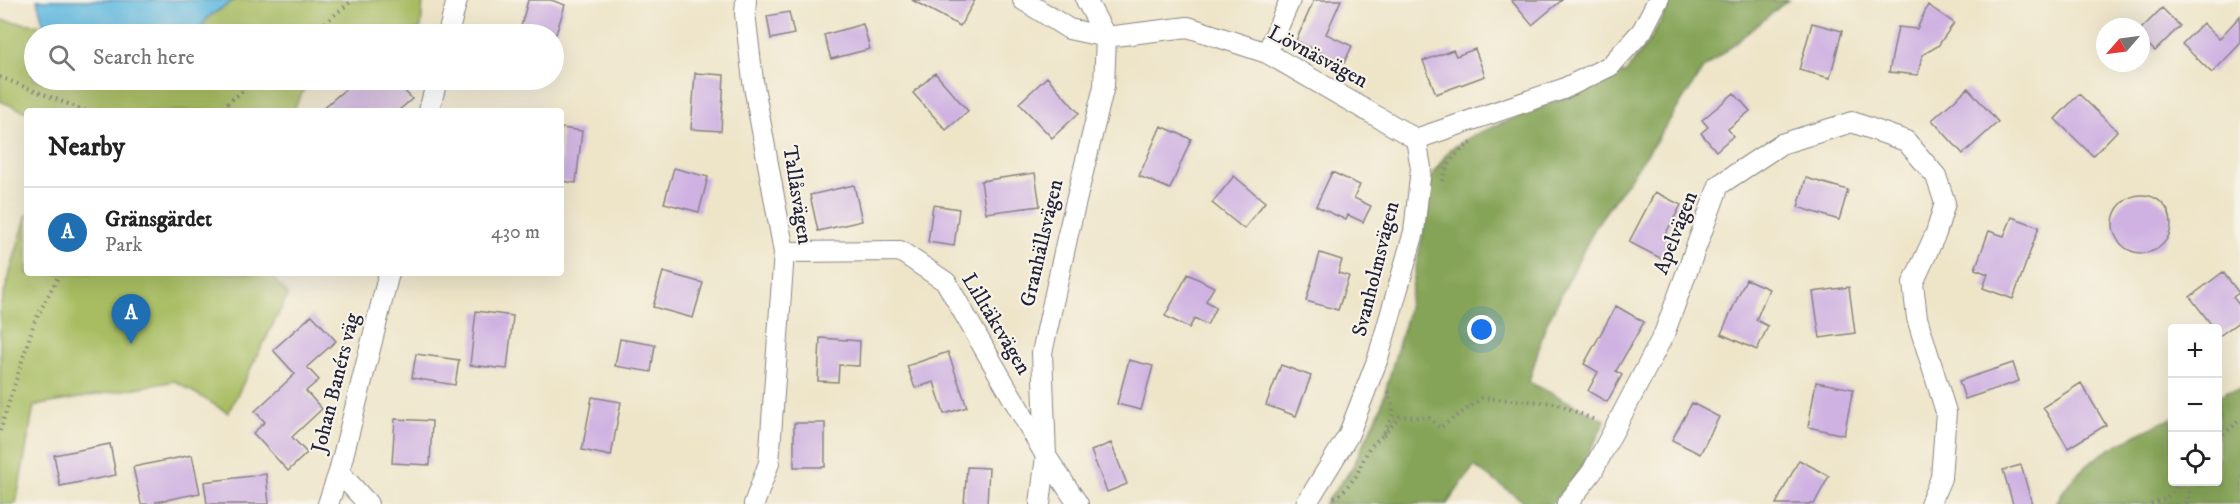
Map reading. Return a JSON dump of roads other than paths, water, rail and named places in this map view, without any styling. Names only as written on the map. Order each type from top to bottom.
[{"type":"street","points":[[451,24],[457,0]]},
{"type":"street","name":"Tallåsvägen","points":[[746,0],[745,13],[753,81],[783,252],[769,463],[754,504]]},
{"type":"street","name":"Lövnäsvägen","points":[[1023,0],[1068,29],[1106,37],[1188,27],[1267,53],[1416,139]]},
{"type":"street","points":[[1086,0],[1106,37]]},
{"type":"street","points":[[1267,53],[1290,0]]},
{"type":"street","points":[[1416,139],[1563,89],[1610,66],[1642,31],[1658,0]]},
{"type":"street","name":"Granhällsvägen","points":[[1040,504],[1046,456],[1042,353],[1104,86],[1106,37]]},
{"type":"street","points":[[430,108],[434,90]]},
{"type":"street","name":"Apelvägen","points":[[1567,504],[1592,472],[1664,334],[1719,185],[1781,144],[1852,122],[1906,141],[1936,176],[1945,203],[1936,233],[1913,283],[1917,318],[1946,412],[1941,478],[1930,504]]},
{"type":"street","name":"Svanholmsvägen","points":[[1306,504],[1347,436],[1378,358],[1413,232],[1421,168],[1416,139]]},
{"type":"street","name":"Lilltäktvägen","points":[[783,252],[900,251],[946,282],[1046,456],[1078,504]]},
{"type":"street","name":"Johan Banérs väg","points":[[328,504],[339,472],[388,276]]},
{"type":"street","points":[[339,472],[368,504]]},
{"type":"water","points":[[37,0],[235,0],[208,17],[203,24],[43,24]]},
{"type":"place","name":"Gränsgärdet","points":[[131,344]]}]
